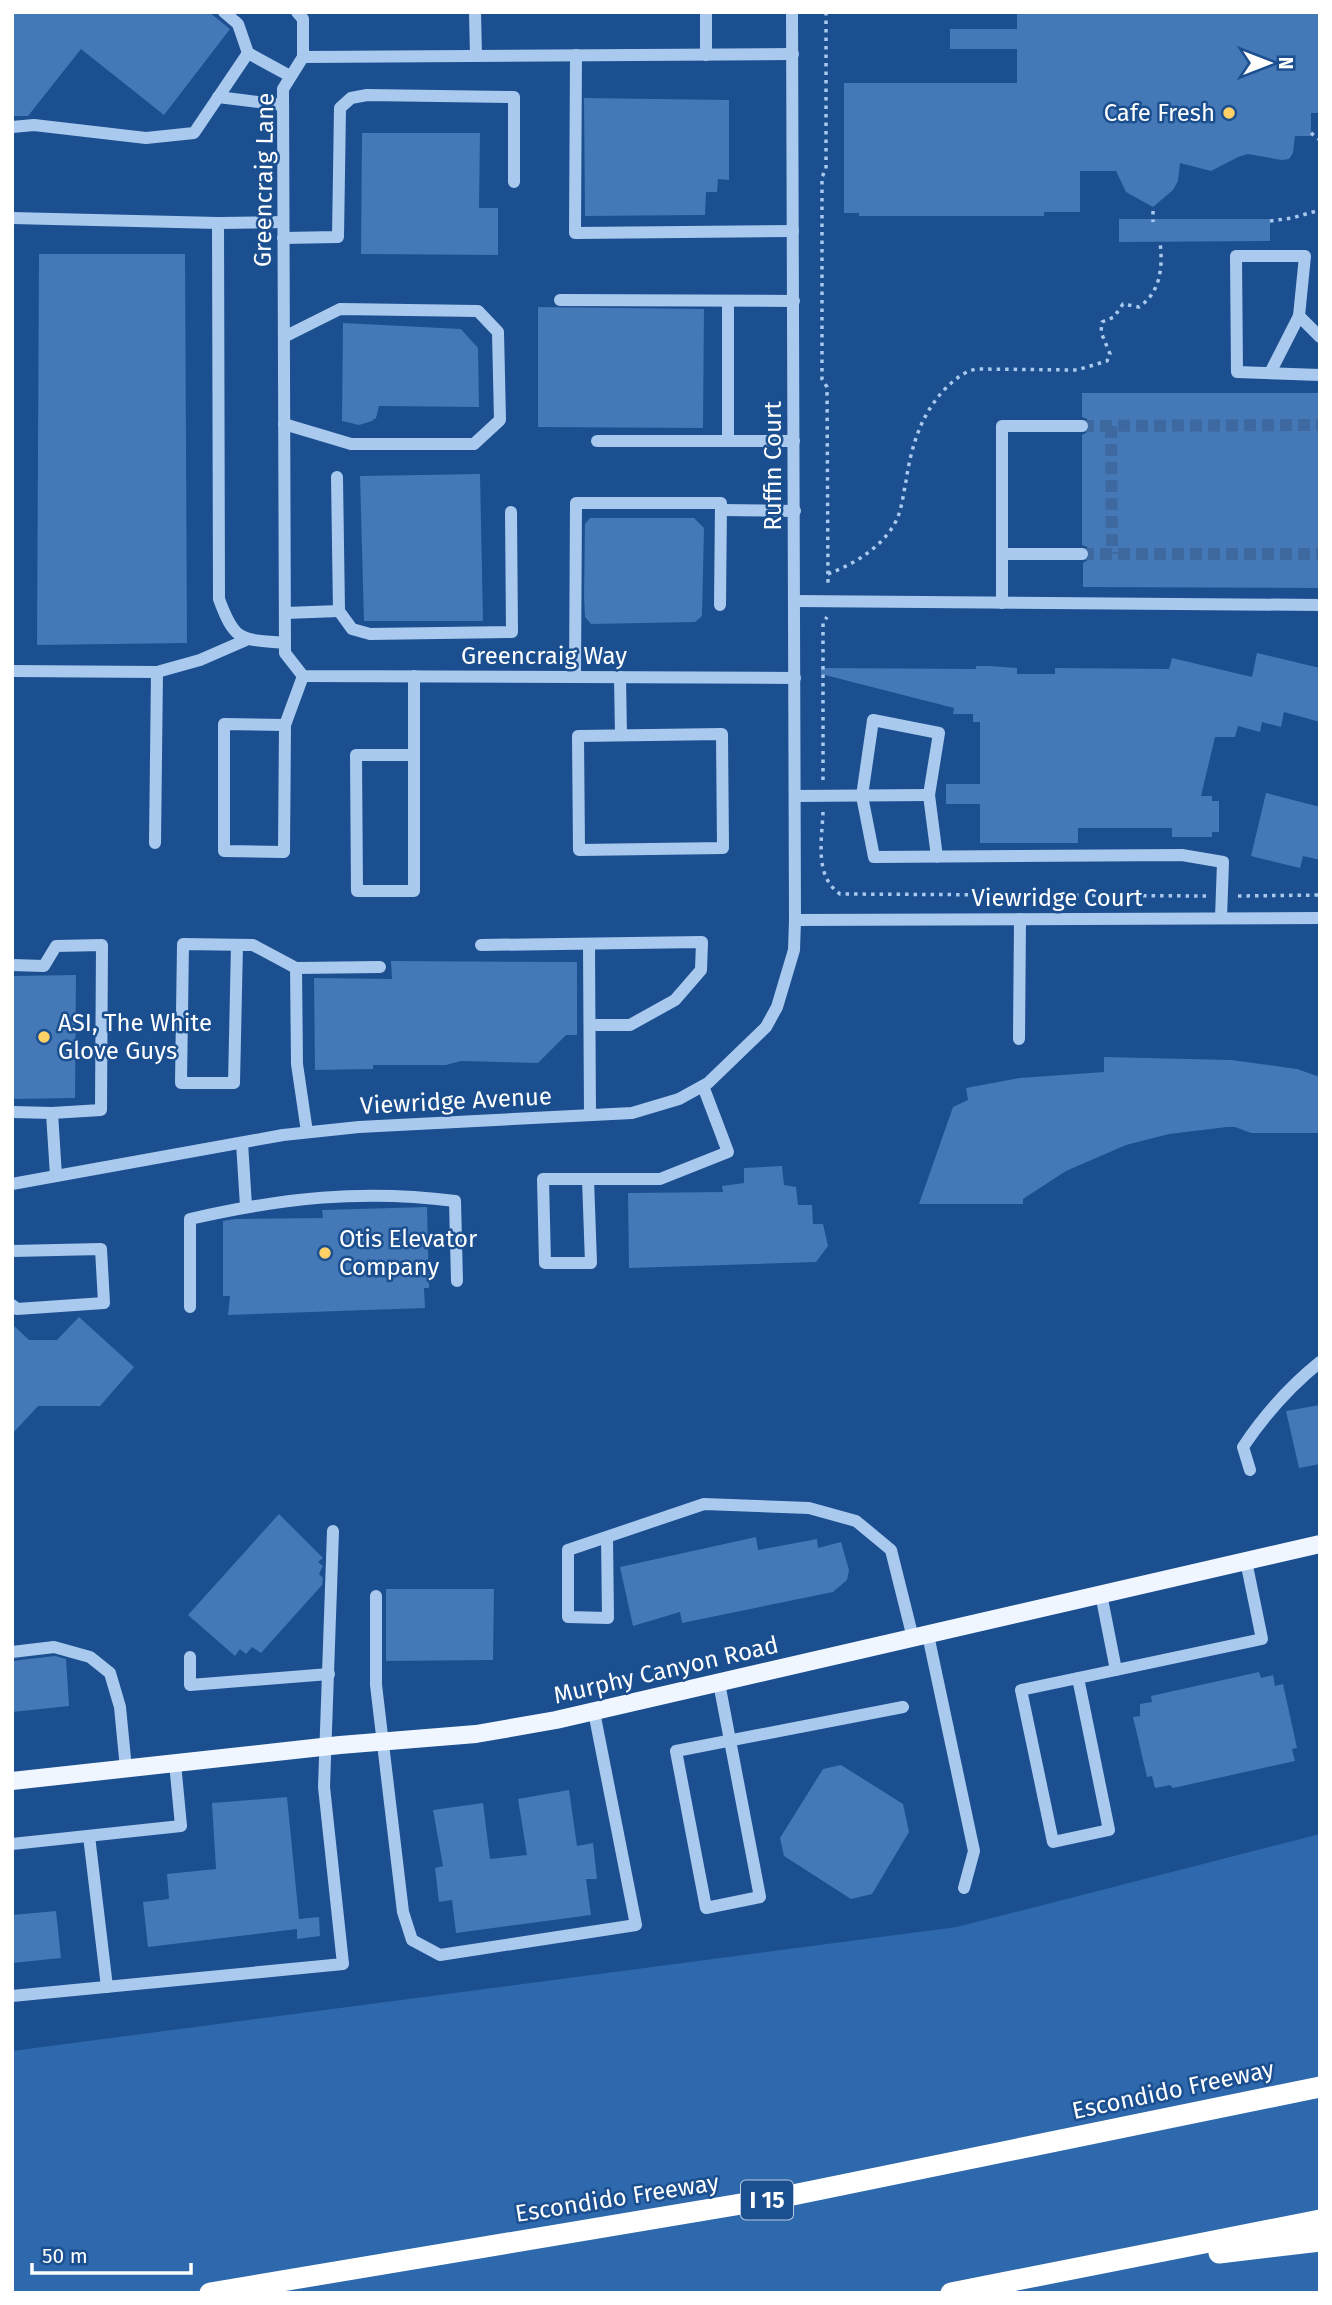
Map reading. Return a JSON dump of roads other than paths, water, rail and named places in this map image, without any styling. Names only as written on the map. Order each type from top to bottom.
[{"type":"highway","name":"Escondido Freeway","points":[[210,2293],[783,2197],[1320,2087]]},
{"type":"highway","points":[[951,2293],[1320,2220]]},
{"type":"highway","points":[[1063,2271],[1320,2241]]},
{"type":"main road","name":"Murphy Canyon Road","points":[[12,1781],[476,1734],[594,1712],[1320,1544]]},
{"type":"street","points":[[224,12],[238,24],[248,53],[290,76]]},
{"type":"street","points":[[297,12],[303,19],[303,57],[793,54]]},
{"type":"street","points":[[475,12],[475,56]]},
{"type":"street","points":[[706,12],[706,55]]},
{"type":"street","name":"Ruffin Court","points":[[792,12],[795,920]]},
{"type":"street","points":[[12,127],[34,125],[146,138],[194,133],[248,53]]},
{"type":"street","points":[[576,55],[575,233],[793,231]]},
{"type":"street","name":"Greencraig Lane","points":[[299,672],[285,653],[283,89],[303,57]]},
{"type":"street","points":[[283,238],[338,237],[340,108],[351,98],[367,95],[514,97],[514,182]]},
{"type":"street","points":[[218,97],[283,105]]},
{"type":"street","points":[[12,218],[283,222]]},
{"type":"street","points":[[218,223],[219,599],[228,625],[246,640]]},
{"type":"street","points":[[1270,373],[1299,316],[1305,256],[1236,256],[1237,372],[1270,373],[1320,374]]},
{"type":"street","points":[[560,300],[794,301]]},
{"type":"street","points":[[728,301],[728,441]]},
{"type":"street","points":[[284,337],[340,309],[478,311],[498,331],[500,420],[474,443],[351,444],[284,424]]},
{"type":"street","points":[[1299,316],[1320,337]]},
{"type":"street","points":[[1002,603],[1002,426],[1083,426]]},
{"type":"street","points":[[597,441],[794,441]]},
{"type":"street","points":[[337,477],[339,611],[352,629],[370,634],[512,632],[511,512]]},
{"type":"street","points":[[575,677],[576,503],[721,503],[720,605]]},
{"type":"street","points":[[721,510],[795,511]]},
{"type":"street","points":[[1002,554],[1083,554]]},
{"type":"street","points":[[795,601],[1320,605]]},
{"type":"street","points":[[285,613],[339,611]]},
{"type":"street","points":[[12,671],[157,672],[200,660],[246,640],[285,643]]},
{"type":"street","points":[[155,843],[157,672]]},
{"type":"street","points":[[285,725],[224,724],[224,851],[284,852],[285,725],[299,672]]},
{"type":"street","name":"Greencraig Way","points":[[299,672],[414,676],[795,678]]},
{"type":"street","points":[[414,676],[414,755],[414,891],[357,891],[356,755],[414,755]]},
{"type":"street","points":[[621,677],[621,735]]},
{"type":"street","points":[[937,857],[929,795],[939,733],[873,720],[862,796],[874,857],[937,857],[1182,855],[1223,862],[1221,918]]},
{"type":"street","points":[[722,734],[723,848],[579,850],[578,736],[621,735],[722,734]]},
{"type":"street","points":[[795,796],[929,795]]},
{"type":"street","name":"Viewridge Court","points":[[795,920],[1320,918]]},
{"type":"street","points":[[1019,1040],[1020,919]]},
{"type":"street","name":"Viewridge Avenue","points":[[12,1184],[307,1132],[359,1126],[632,1113],[678,1099],[703,1086],[766,1027],[777,1006],[794,950],[795,920]]},
{"type":"street","points":[[481,945],[702,942],[701,970],[675,1000],[630,1025],[590,1025]]},
{"type":"street","points":[[237,945],[234,1083],[181,1083],[183,944],[253,945],[296,968],[380,967]]},
{"type":"street","points":[[12,965],[44,966],[56,947],[102,945],[101,1110],[12,1112]]},
{"type":"street","points":[[589,945],[590,1115]]},
{"type":"street","points":[[296,968],[297,1063],[307,1132]]},
{"type":"street","points":[[588,1179],[591,1263],[545,1263],[543,1179],[660,1178],[729,1152],[703,1086]]},
{"type":"street","points":[[52,1113],[56,1176]]},
{"type":"street","points":[[242,1143],[246,1206]]},
{"type":"street","points":[[190,1307],[190,1219],[246,1206],[338,1195],[418,1196],[456,1201],[457,1281]]},
{"type":"street","points":[[12,1251],[101,1249],[104,1303],[17,1309],[12,1304]]},
{"type":"street","points":[[1250,1470],[1243,1447],[1262,1418],[1294,1384],[1320,1362]]},
{"type":"street","points":[[607,1537],[608,1618],[568,1617],[568,1550],[704,1504],[809,1508],[856,1521],[891,1550],[920,1636],[974,1850],[964,1888]]},
{"type":"street","points":[[12,1996],[343,1964],[324,1787],[333,1531]]},
{"type":"street","points":[[1078,1678],[1109,1830],[1053,1842],[1021,1690],[1262,1639],[1246,1561]]},
{"type":"street","points":[[1101,1594],[1116,1670]]},
{"type":"street","points":[[376,1596],[376,1685],[403,1912],[412,1940],[440,1955],[636,1925],[594,1712]]},
{"type":"street","points":[[12,1652],[54,1647],[90,1657],[110,1673],[120,1707],[126,1769]]},
{"type":"street","points":[[190,1657],[190,1685],[329,1674]]},
{"type":"street","points":[[719,1683],[730,1740],[760,1897],[706,1908],[676,1751],[730,1740],[903,1707]]},
{"type":"street","points":[[12,1844],[181,1826],[175,1763]]},
{"type":"street","points":[[89,1836],[107,1987]]},
{"type":"tunnel","points":[[1082,426],[1320,425]]},
{"type":"tunnel","points":[[1111,426],[1112,554]]},
{"type":"tunnel","points":[[1082,554],[1320,554]]},
{"type":"place","name":"Cafe Fresh","points":[[1229,113]]},
{"type":"place","name":"ASI, The White Glove Guys","points":[[44,1037]]},
{"type":"place","name":"Otis Elevator Company","points":[[325,1253]]}]
